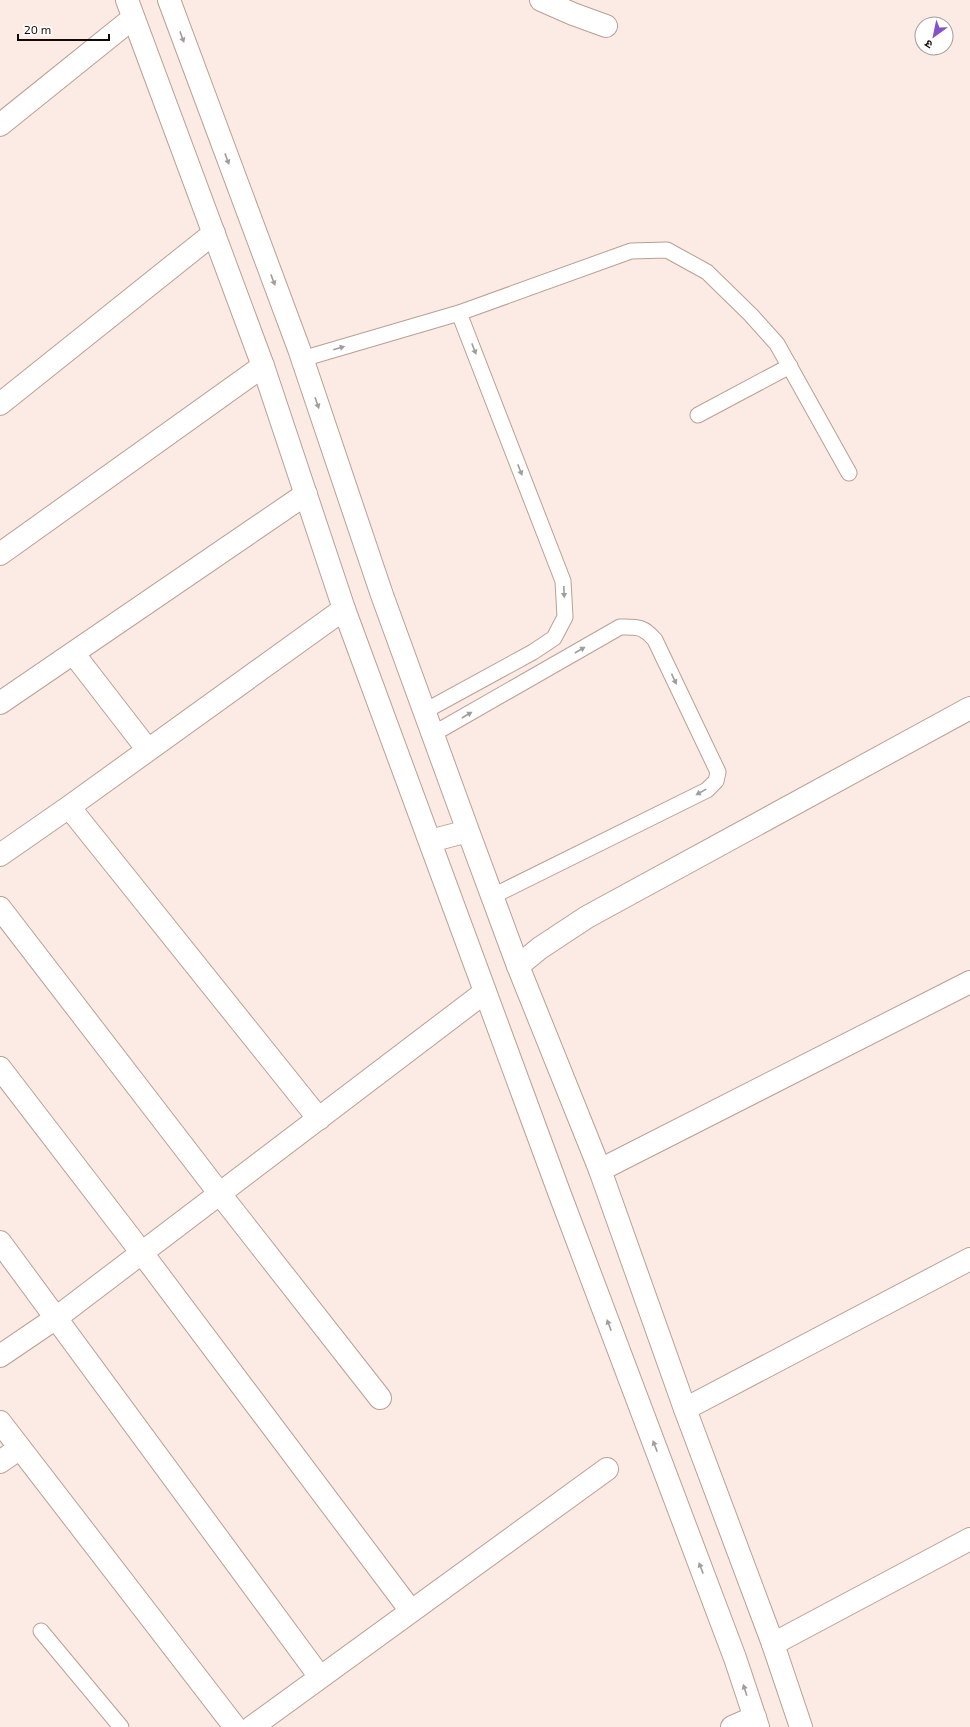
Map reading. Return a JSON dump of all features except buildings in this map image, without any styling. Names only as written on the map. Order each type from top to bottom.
[{"type":"street","points":[[169,0],[302,359],[382,595],[434,734],[468,831],[518,966],[600,1170],[685,1409],[773,1644],[801,1727]]},
{"type":"street","points":[[541,0],[606,26]]},
{"type":"street","points":[[0,125],[130,9],[263,366],[344,608],[485,992],[735,1658],[756,1722],[732,1727]]},
{"type":"street","points":[[0,404],[214,233]]},
{"type":"street","points":[[0,554],[263,366]]},
{"type":"street","points":[[0,703],[306,494]]},
{"type":"street","points":[[0,855],[69,807],[344,608]]},
{"type":"street","points":[[74,653],[148,750]]},
{"type":"street","points":[[518,966],[540,948],[586,918],[970,708]]},
{"type":"street","points":[[69,807],[319,1119]]},
{"type":"street","points":[[430,841],[468,831]]},
{"type":"street","points":[[0,908],[220,1194],[380,1398]]},
{"type":"street","points":[[600,1170],[970,982]]},
{"type":"street","points":[[0,1356],[56,1318],[485,992]]},
{"type":"street","points":[[0,1068],[142,1253],[411,1611]]},
{"type":"street","points":[[0,1242],[320,1677]]},
{"type":"street","points":[[685,1409],[970,1259]]},
{"type":"street","points":[[0,1422],[235,1727]]},
{"type":"street","points":[[0,1462],[20,1448]]},
{"type":"street","points":[[252,1727],[607,1468]]},
{"type":"street","points":[[773,1644],[970,1539]]},
{"type":"lane","points":[[302,359],[460,313],[631,250],[667,250],[707,272],[756,321],[776,344],[790,366],[849,473]]},
{"type":"lane","points":[[425,711],[533,652],[554,638],[565,617],[563,581],[460,313]]},
{"type":"lane","points":[[698,414],[790,366]]},
{"type":"lane","points":[[434,734],[620,628],[634,627],[647,630],[655,640],[718,772],[716,780],[707,790],[493,896]]},
{"type":"lane","points":[[41,1631],[121,1727]]}]
